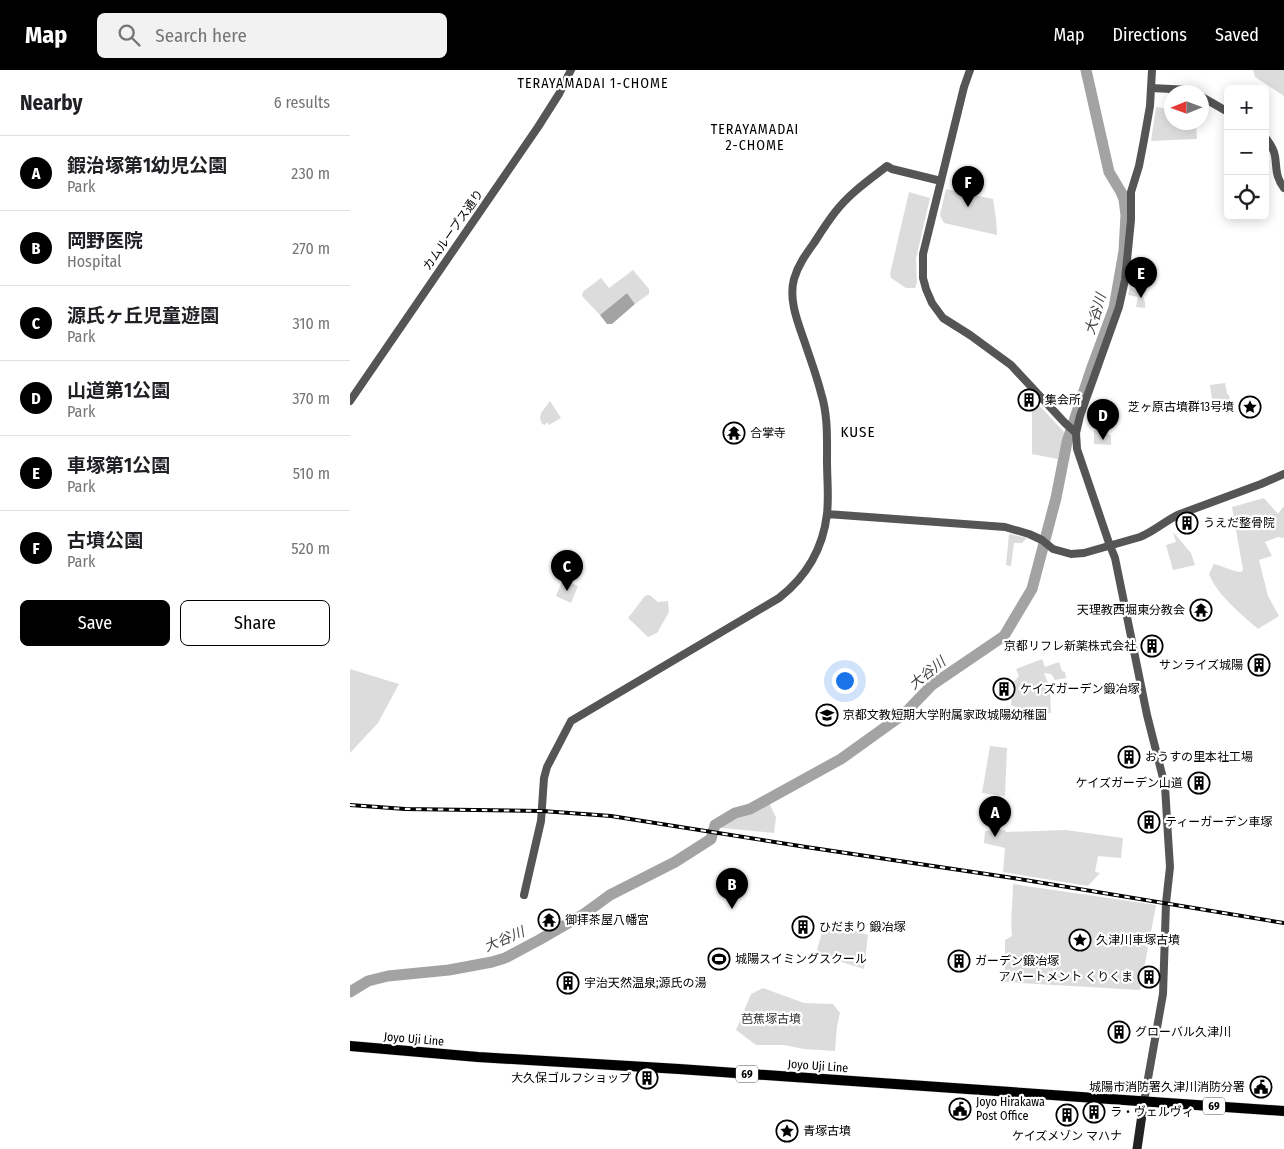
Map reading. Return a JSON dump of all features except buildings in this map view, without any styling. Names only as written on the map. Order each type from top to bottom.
[{"type":"main road","name":"Joyo Uji Line","points":[[350,1046],[1284,1111]]},
{"type":"main road","points":[[1137,1149],[1144,1101]]},
{"type":"street","name":"カムループス通り","points":[[350,401],[538,127],[559,94],[571,70]]},
{"type":"street","points":[[970,70],[964,87],[923,254],[923,278],[926,289],[932,303],[943,318],[1011,365],[1075,432]]},
{"type":"street","points":[[1144,1101],[1163,994],[1166,903],[1170,867],[1165,786],[1147,715],[1115,558],[1078,449],[1075,432],[1119,307],[1125,280],[1131,220],[1131,192],[1139,166],[1150,106],[1152,70]]},
{"type":"street","points":[[1151,88],[1164,89]]},
{"type":"street","points":[[1209,101],[1224,110]]},
{"type":"street","points":[[1269,144],[1275,154],[1275,170],[1284,188]]},
{"type":"street","points":[[524,894],[541,821],[544,778],[547,767],[571,721],[780,598],[802,576],[814,556],[820,542],[827,514],[826,428],[822,394],[794,306],[794,280],[801,262],[835,212],[854,192],[887,166],[892,169],[941,181]]},
{"type":"street","points":[[827,514],[1005,527],[1029,534],[1059,551],[1071,554],[1084,553],[1148,534],[1169,519],[1180,514],[1284,474]]},
{"type":"green space","points":[[1253,70],[1284,70],[1284,96],[1269,85],[1255,77]]},
{"type":"green space","points":[[1156,107],[1164,108],[1164,130],[1196,130],[1197,139],[1151,141]]},
{"type":"green space","points":[[946,189],[993,199],[997,235],[944,223],[940,215]]},
{"type":"green space","points":[[909,192],[930,198],[916,259],[917,282],[915,288],[906,288],[891,278],[890,274]]},
{"type":"green space","points":[[633,270],[649,289],[649,294],[635,304],[627,293],[600,315],[582,296],[585,290],[601,278],[609,288]]},
{"type":"green space","points":[[1130,287],[1143,297],[1145,308],[1136,307],[1138,297],[1128,295]]},
{"type":"green space","points":[[1225,383],[1232,407],[1229,410],[1214,413],[1210,385]]},
{"type":"green space","points":[[550,401],[561,418],[549,425],[547,422],[545,425],[542,424],[540,418],[541,413]]},
{"type":"green space","points":[[1037,403],[1065,433],[1058,459],[1032,454],[1032,411]]},
{"type":"green space","points":[[1094,430],[1111,435],[1111,445],[1094,444]]},
{"type":"green space","points":[[1264,498],[1278,514],[1284,506],[1284,538],[1278,537],[1265,542],[1272,556],[1259,560],[1268,596],[1279,616],[1258,629],[1224,597],[1209,574],[1214,564],[1238,572],[1243,570],[1232,507]]},
{"type":"green space","points":[[1173,532],[1191,553],[1195,565],[1173,570],[1166,545],[1176,542]]},
{"type":"green space","points":[[1009,534],[1027,538],[1022,543],[1014,543],[1011,566],[1006,565]]},
{"type":"green space","points":[[563,579],[578,586],[571,603],[556,596]]},
{"type":"green space","points":[[648,595],[658,602],[668,601],[669,612],[657,633],[648,637],[628,618],[645,596]]},
{"type":"green space","points":[[1042,659],[1045,667],[1059,662],[1066,678],[1055,680],[1051,674],[1044,673],[1050,688],[1051,713],[1034,715],[1011,705],[1013,683],[1019,676],[1016,669]]},
{"type":"green space","points":[[350,669],[399,684],[378,723],[350,753]]},
{"type":"green space","points":[[990,746],[1007,748],[1005,796],[982,793]]},
{"type":"green space","points":[[768,801],[776,817],[774,833],[721,828],[729,819]]},
{"type":"green space","points":[[1005,830],[1006,832],[1066,830],[1123,838],[1121,858],[1098,856],[1095,872],[1100,873],[1088,886],[1003,872],[1005,848],[984,843],[985,831]]},
{"type":"green space","points":[[1013,884],[1156,905],[1140,990],[1005,982],[1005,940],[1012,936]]},
{"type":"green space","points":[[825,921],[868,935],[864,969],[816,954]]},
{"type":"green space","name":"芭蕉塚古墳","points":[[763,988],[804,1003],[833,1004],[840,1013],[835,1051],[804,1049],[784,1045],[756,1045],[736,1030],[751,994]]},
{"type":"shaded area","points":[[627,293],[635,304],[612,324],[607,324],[600,315]]},
{"type":"waterway","name":"大谷川","points":[[350,992],[368,981],[388,976],[449,970],[492,962],[505,958],[539,940],[584,914],[610,895],[675,862],[711,839],[715,825],[735,813],[750,809],[841,759],[905,713],[932,685],[1004,636],[1032,589],[1056,498],[1067,442],[1114,308],[1124,251],[1126,215],[1124,199],[1109,172],[1086,70]]},
{"type":"railway","points":[[350,805],[405,809],[542,811],[611,816],[1013,878],[1284,923]]},
{"type":"place","name":"古墳公園","points":[[968,207]]},
{"type":"place","name":"車塚第1公園","points":[[1141,298]]},
{"type":"place","name":"集会所","points":[[1029,400]]},
{"type":"place","name":"芝ヶ原古墳群13号墳","points":[[1250,407]]},
{"type":"place","name":"合掌寺","points":[[734,433]]},
{"type":"place","name":"山道第1公園","points":[[1103,440]]},
{"type":"place","name":"うえだ整骨院","points":[[1187,523]]},
{"type":"place","name":"源氏ヶ丘児童遊園","points":[[567,591]]},
{"type":"place","name":"天理教西堀東分教会","points":[[1201,610]]},
{"type":"place","name":"京都リフレ新薬株式会社","points":[[1152,646]]},
{"type":"place","name":"サンライズ城陽","points":[[1259,665]]},
{"type":"place","name":"ケイズガーデン鍛冶塚","points":[[1004,689]]},
{"type":"place","name":"京都文教短期大学附属家政城陽幼稚園","points":[[827,715]]},
{"type":"place","name":"おうすの里本社工場","points":[[1129,757]]},
{"type":"place","name":"ケイズガーデン山道","points":[[1199,783]]},
{"type":"place","name":"ティーガーデン車塚","points":[[1149,822]]},
{"type":"place","name":"鍜治塚第1幼児公園","points":[[995,837]]},
{"type":"place","name":"岡野医院","points":[[732,909]]},
{"type":"place","name":"御拝茶屋八幡宮","points":[[549,920]]},
{"type":"place","name":"ひだまり 鍛冶塚","points":[[803,927]]},
{"type":"place","name":"久津川車塚古墳","points":[[1080,940]]},
{"type":"place","name":"城陽スイミングスクール","points":[[719,959]]},
{"type":"place","name":"ガーデン鍛冶塚","points":[[959,961]]},
{"type":"place","name":"アパートメント くりくま","points":[[1149,977]]},
{"type":"place","name":"宇治天然温泉;源氏の湯","points":[[568,983]]},
{"type":"place","name":"グローバル久津川","points":[[1119,1032]]},
{"type":"place","name":"大久保ゴルフショップ","points":[[647,1078]]},
{"type":"place","name":"城陽市消防署久津川消防分署","points":[[1261,1087]]},
{"type":"place","name":"Joyo Hirakawa Post Office","points":[[960,1109]]},
{"type":"place","name":"ラ・ヴェルヴィ","points":[[1094,1112]]},
{"type":"place","name":"ケイズメゾン マハナ","points":[[1067,1115]]},
{"type":"place","name":"青塚古墳","points":[[787,1131]]},
{"type":"district","name":"TERAYAMADAI 1-CHOME","points":[[593,83]]},
{"type":"district","name":"TERAYAMADAI 2-CHOME","points":[[755,138]]},
{"type":"district","name":"KUSE","points":[[858,432]]}]
